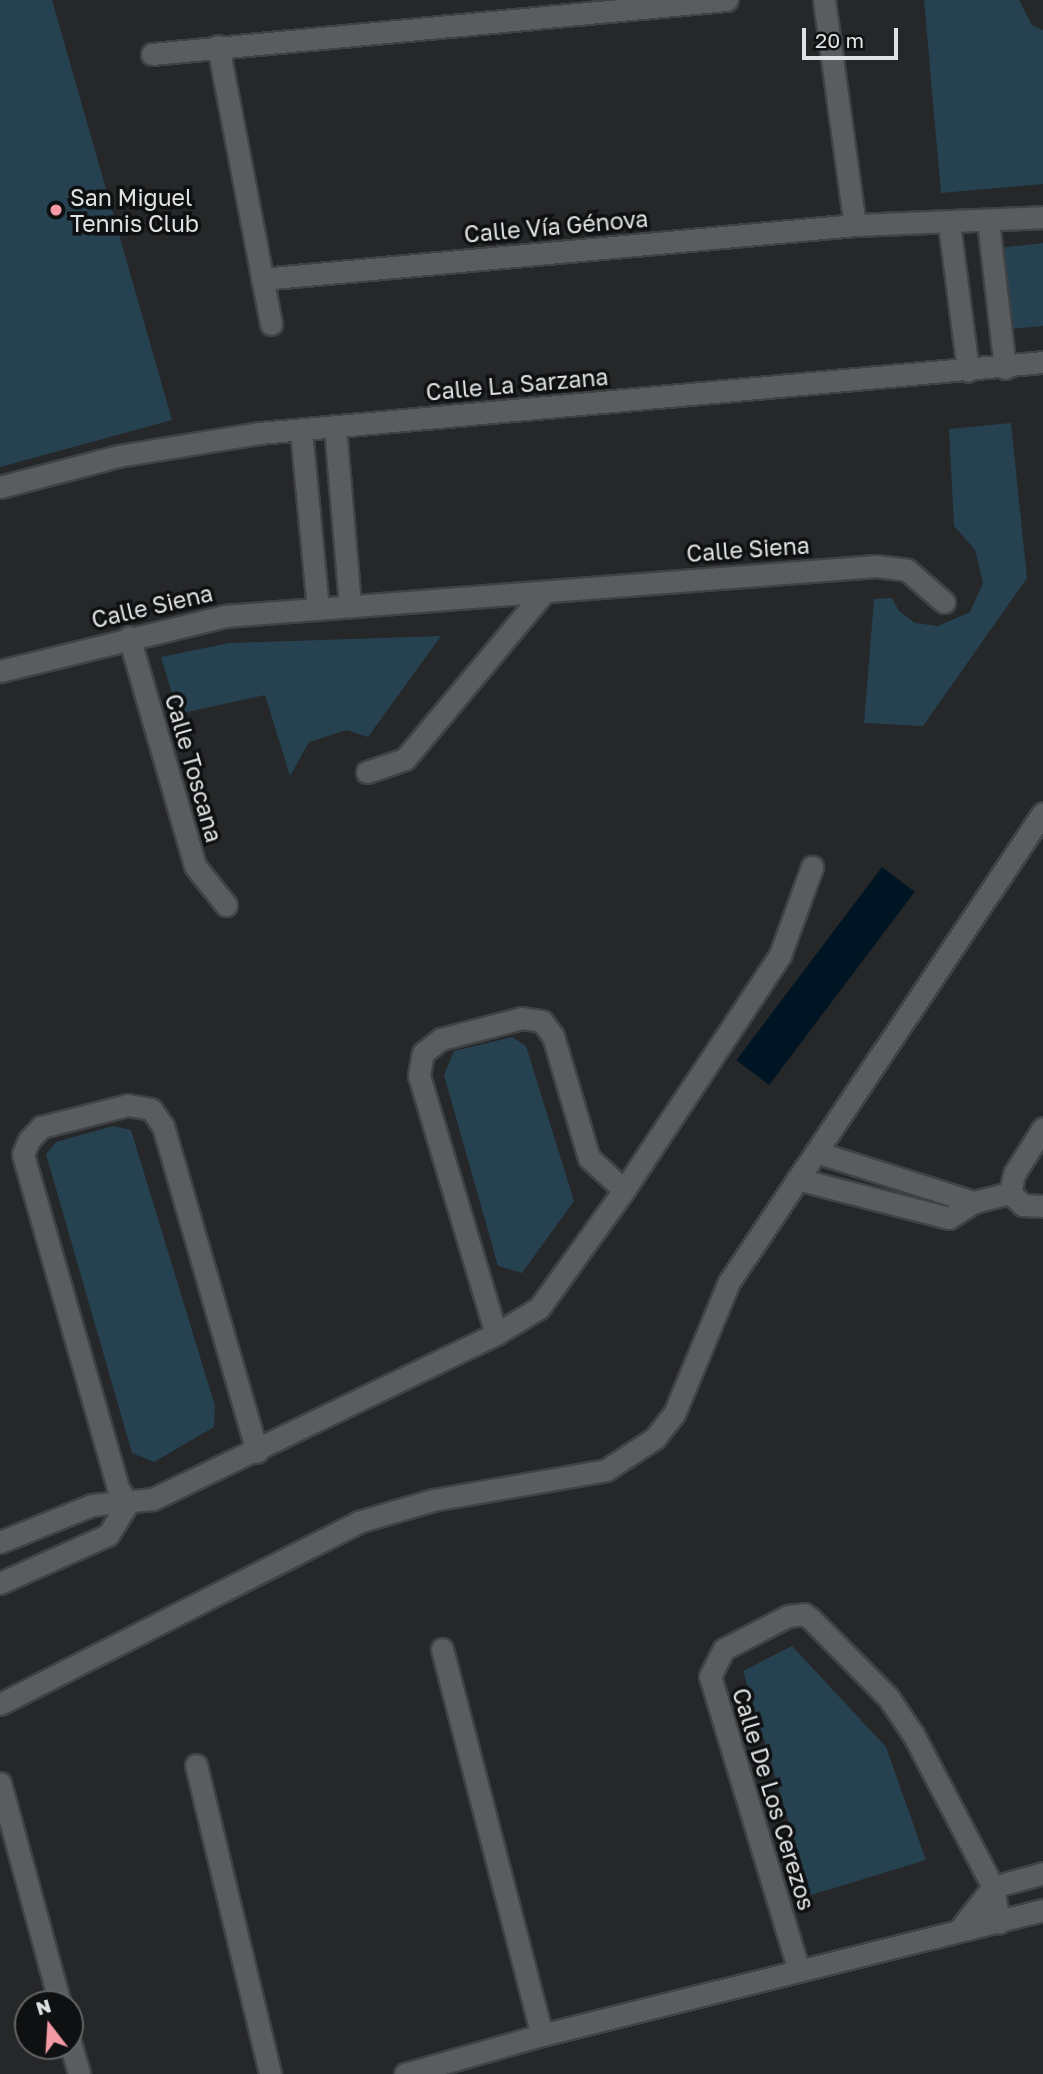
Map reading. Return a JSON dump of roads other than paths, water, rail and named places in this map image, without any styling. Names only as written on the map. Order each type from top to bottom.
[{"type":"street","points":[[152,54],[726,0]]},
{"type":"street","points":[[824,0],[855,225]]},
{"type":"street","points":[[218,46],[271,324]]},
{"type":"street","name":"Calle Vía Génova","points":[[262,279],[855,225],[949,224],[1043,217]]},
{"type":"street","points":[[988,221],[1005,368]]},
{"type":"street","points":[[949,224],[968,371]]},
{"type":"street","name":"Calle La Sarzana","points":[[0,487],[118,456],[301,430],[1005,368],[1043,362]]},
{"type":"street","points":[[335,427],[350,606]]},
{"type":"street","points":[[301,430],[318,609]]},
{"type":"street","name":"Calle Siena","points":[[0,671],[130,637],[225,616],[876,566],[907,570],[944,603]]},
{"type":"street","points":[[368,772],[405,759],[544,592]]},
{"type":"street","name":"Calle Toscana","points":[[130,637],[195,866],[226,905]]},
{"type":"street","points":[[0,1704],[358,1522],[433,1500],[606,1470],[631,1458],[674,1414],[729,1282],[1043,813]]},
{"type":"street","points":[[0,1542],[92,1505],[153,1499],[257,1452],[496,1334],[539,1308],[624,1190],[780,955],[812,867]]},
{"type":"street","points":[[496,1334],[419,1075],[423,1053],[440,1039],[522,1018],[542,1021],[553,1036],[589,1158],[624,1190]]},
{"type":"street","points":[[128,1503],[118,1488],[23,1154],[29,1140],[41,1127],[128,1105],[151,1109],[163,1126],[257,1452]]},
{"type":"street","points":[[1010,1193],[1014,1174],[1043,1128]]},
{"type":"street","points":[[816,1152],[974,1202]]},
{"type":"street","points":[[797,1179],[949,1218],[974,1202],[1010,1193]]},
{"type":"street","points":[[1010,1193],[1023,1205],[1043,1206]]},
{"type":"street","points":[[0,1583],[108,1535],[128,1503]]},
{"type":"street","name":"Calle De Los Cerezos","points":[[799,1971],[710,1676],[724,1649],[788,1616],[804,1614],[810,1618],[888,1697],[913,1734],[993,1887],[999,1922]]},
{"type":"street","points":[[442,1649],[542,2035]]},
{"type":"street","points":[[196,1765],[270,2074]]},
{"type":"street","points":[[0,1783],[56,1990]]},
{"type":"street","points":[[960,1929],[993,1887],[1043,1873]]},
{"type":"street","points":[[405,2074],[542,2035],[1043,1910]]},
{"type":"place","name":"San Miguel Tennis Club","points":[[56,210]]}]
